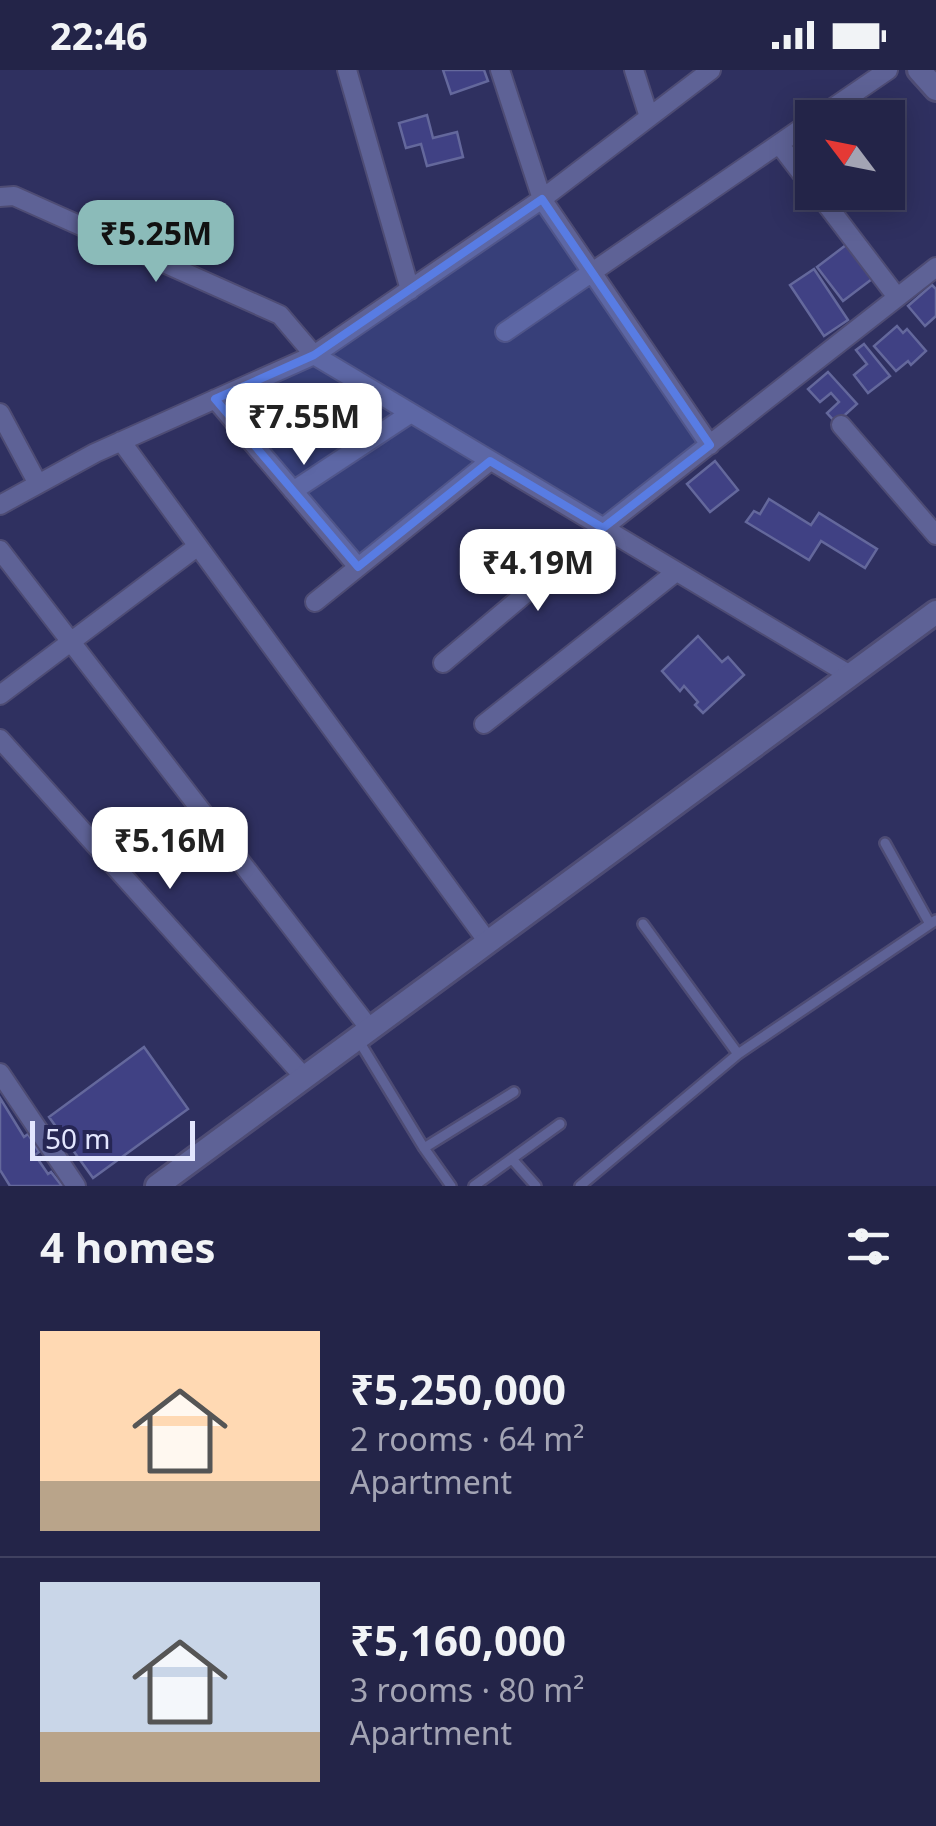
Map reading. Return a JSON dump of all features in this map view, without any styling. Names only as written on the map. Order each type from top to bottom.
[{"type":"street","points":[[347,70],[410,290]]},
{"type":"street","points":[[500,70],[542,199],[710,445]]},
{"type":"street","points":[[634,70],[648,117]]},
{"type":"street","points":[[0,505],[95,453],[314,356],[542,199],[711,70]]},
{"type":"street","points":[[843,100],[888,70]]},
{"type":"street","points":[[918,70],[936,90]]},
{"type":"street","points":[[505,332],[795,133]]},
{"type":"street","points":[[779,144],[795,164]]},
{"type":"street","points":[[0,196],[14,196],[280,315],[314,356],[850,676]]},
{"type":"street","points":[[830,210],[897,297]]},
{"type":"street","points":[[443,663],[603,528],[936,266]]},
{"type":"street","points":[[215,400],[358,567]]},
{"type":"street","points":[[0,413],[38,484]]},
{"type":"street","points":[[293,491],[411,413]]},
{"type":"street","points":[[841,424],[936,535]]},
{"type":"street","points":[[121,442],[488,942]]},
{"type":"street","points":[[315,602],[490,461]]},
{"type":"street","points":[[0,694],[198,546]]},
{"type":"street","points":[[0,550],[364,1034]]},
{"type":"street","points":[[484,724],[676,572]]},
{"type":"street","points":[[157,1186],[936,612]]},
{"type":"street","points":[[0,739],[304,1077]]},
{"type":"street","points":[[0,1073],[76,1186]]},
{"type":"lane","points":[[580,1186],[738,1054],[933,922],[886,844]]},
{"type":"lane","points":[[643,924],[738,1054]]},
{"type":"lane","points":[[364,1034],[424,1148],[451,1186]]},
{"type":"lane","points":[[424,1148],[514,1092]]},
{"type":"lane","points":[[474,1186],[560,1124]]},
{"type":"lane","points":[[512,1159],[536,1186]]},
{"type":"highlighted area","points":[[542,199],[710,445],[603,528],[490,461],[358,567],[215,399],[314,355]]},
{"type":"building","points":[[443,70],[484,70],[488,81],[451,94]]},
{"type":"building","points":[[427,115],[433,138],[457,132],[463,157],[427,166],[421,144],[406,148],[399,123]]},
{"type":"building","points":[[846,245],[872,279],[843,301],[817,267]]},
{"type":"building","points":[[814,269],[848,320],[824,336],[790,285]]},
{"type":"building","points":[[932,285],[936,289],[936,316],[925,326],[908,306]]},
{"type":"building","points":[[897,326],[903,333],[907,329],[926,351],[911,365],[908,361],[896,371],[874,346]]},
{"type":"building","points":[[864,344],[890,376],[868,393],[854,375],[867,364],[856,350]]},
{"type":"building","points":[[828,372],[857,404],[836,423],[827,413],[839,402],[831,393],[820,402],[808,389]]},
{"type":"building","points":[[715,461],[738,490],[710,512],[687,484]]},
{"type":"building","points":[[769,499],[811,525],[819,513],[877,549],[865,568],[821,541],[809,560],[746,522],[754,511],[760,514]]},
{"type":"building","points":[[698,636],[722,662],[728,657],[744,675],[703,713],[684,686],[680,691],[662,671]]},
{"type":"building","points":[[144,1047],[188,1109],[93,1178],[49,1117]]},
{"type":"building","points":[[0,1098],[24,1137],[28,1134],[39,1152],[35,1155],[48,1174],[51,1172],[62,1186],[10,1186],[0,1170]]}]
